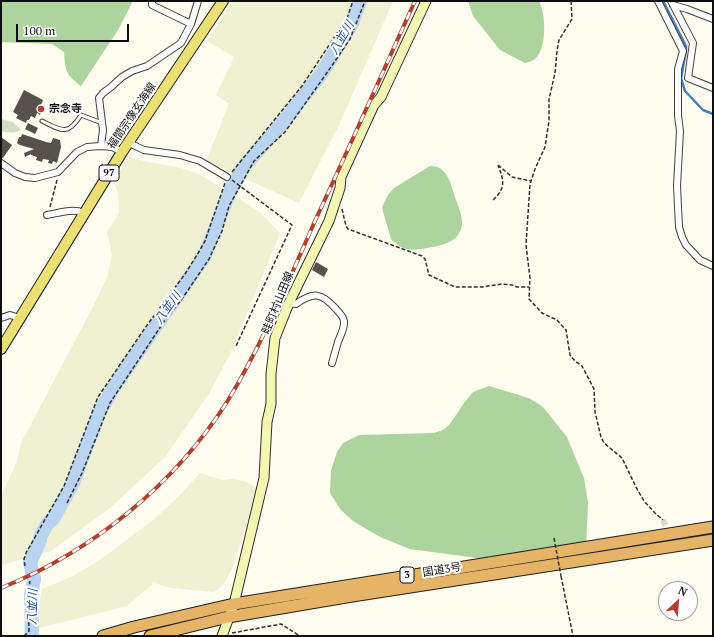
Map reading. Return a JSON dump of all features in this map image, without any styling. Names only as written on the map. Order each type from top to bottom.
[{"type":"highway","name":"国道3号","points":[[103,636],[134,627],[234,604],[713,527]]},
{"type":"highway","name":"国道3号","points":[[150,636],[228,618],[352,596],[713,540]]},
{"type":"main road","name":"福間宗像玄海線","points":[[1,349],[122,152],[223,1]]},
{"type":"main road","name":"畦町村山田線","points":[[222,636],[234,604],[264,478],[267,422],[271,404],[271,374],[275,338],[289,303],[328,221],[340,188],[341,178],[374,105],[381,97],[426,1]]},
{"type":"street","points":[[152,1],[152,5],[191,24]]},
{"type":"street","points":[[101,146],[103,136],[99,98],[122,76],[148,66],[181,43],[191,24],[198,1]]},
{"type":"street","points":[[658,1],[683,51],[678,69],[678,116],[680,131],[677,186],[678,227],[686,245],[700,260],[713,266]]},
{"type":"street","points":[[672,3],[713,19]]},
{"type":"street","points":[[672,3],[694,44],[688,78],[713,88]]},
{"type":"street","points":[[186,34],[198,40]]},
{"type":"street","points":[[679,74],[689,74]]},
{"type":"street","points":[[129,143],[144,150],[180,155],[200,161],[227,177]]},
{"type":"street","points":[[1,163],[25,177],[35,178],[58,172],[77,152],[86,147],[112,147],[122,152]]},
{"type":"street","points":[[47,215],[70,211],[84,213]]},
{"type":"street","points":[[289,303],[296,304],[307,296],[315,295],[328,300],[342,316],[344,326],[332,363]]},
{"type":"street","points":[[1,318],[10,315],[20,318]]},
{"type":"lane","points":[[42,121],[63,130],[69,129],[74,125],[81,115],[102,123]]},
{"type":"path","points":[[25,566],[24,559],[26,553],[64,486],[98,397],[197,255],[205,240],[227,177],[302,86],[347,18],[353,1]]},
{"type":"path","points":[[67,503],[82,473],[110,402],[165,320],[182,299],[209,259],[222,232],[229,206],[254,161],[285,132],[346,45],[360,17],[365,1]]},
{"type":"path","points":[[571,1],[572,19],[559,40],[557,51],[555,73],[549,99],[549,121],[545,147],[531,181],[526,245],[530,278],[529,299],[542,313],[557,320],[566,330],[570,355],[582,366],[594,389],[595,412],[601,438],[604,443],[622,458],[644,500],[663,520]]},
{"type":"path","points":[[493,200],[500,193],[503,178],[498,165],[512,177],[531,181]]},
{"type":"path","points":[[47,215],[58,178],[58,172]]},
{"type":"path","points":[[227,177],[240,185],[292,225],[236,346]]},
{"type":"path","points":[[335,202],[341,206],[344,212],[346,226],[348,229],[422,256],[425,259],[429,275],[444,283],[461,288],[502,284],[517,287],[529,287]]},
{"type":"path","points":[[554,538],[573,636]]},
{"type":"path","points":[[24,636],[29,631],[28,595],[30,580]]},
{"type":"path","points":[[222,636],[244,630],[281,624],[300,636]]},
{"type":"green space","points":[[1,1],[133,1],[118,30],[81,86],[72,79],[67,72],[64,52],[52,44],[1,42]]},
{"type":"green space","points":[[233,1],[393,1],[340,123],[299,203],[206,161],[229,104],[216,95],[234,57],[207,41]]},
{"type":"green space","points":[[468,1],[539,1],[544,22],[544,39],[540,53],[532,61],[525,63],[500,50],[473,16]]},
{"type":"green space","points":[[1,119],[13,122],[21,130],[11,133],[1,131]]},
{"type":"green space","points":[[128,156],[144,161],[181,168],[201,175],[261,213],[280,233],[231,352],[208,395],[165,457],[111,507],[51,551],[1,565],[1,497],[17,461],[21,443],[93,307],[108,275],[112,255],[107,232],[119,213],[118,192],[114,183]]},
{"type":"green space","points":[[430,166],[441,169],[450,181],[460,211],[462,221],[461,230],[452,241],[444,244],[411,250],[403,248],[391,239],[382,208],[388,195],[394,188]]},
{"type":"green space","points":[[489,386],[529,398],[543,407],[567,437],[584,478],[588,503],[586,548],[581,556],[562,567],[507,562],[410,549],[380,537],[353,521],[340,509],[330,493],[331,470],[337,452],[343,443],[359,435],[434,433],[443,430],[450,424],[473,392]]},
{"type":"green space","points":[[200,473],[222,480],[232,479],[244,481],[257,489],[233,567],[223,585],[214,592],[172,588],[154,583],[127,606],[35,629],[42,589],[71,577],[100,560],[153,520],[179,496]]},
{"type":"building","points":[[24,90],[43,100],[41,105],[44,106],[40,115],[37,113],[35,118],[31,116],[26,123],[16,118],[18,115],[13,112]]},
{"type":"building","points":[[28,123],[38,128],[35,134],[25,129]]},
{"type":"building","points":[[22,134],[51,143],[53,138],[60,140],[61,147],[57,163],[53,161],[52,164],[48,163],[49,160],[43,159],[42,162],[36,160],[37,157],[31,154],[25,157],[24,153],[34,149],[17,143]]},
{"type":"building","points":[[1,137],[12,145],[3,158],[1,157]]},
{"type":"building","points":[[316,262],[328,269],[324,277],[312,270]]},
{"type":"waterway","name":"八並川","points":[[32,636],[31,595],[34,579],[30,563],[40,537],[47,524],[53,519],[73,483],[99,413],[115,385],[204,257],[231,189],[245,165],[285,120],[322,73],[352,23],[360,1]]},
{"type":"waterway","points":[[663,1],[686,46],[681,78],[685,91],[703,110],[713,114]]},
{"type":"tunnel","points":[[663,520],[677,552]]},
{"type":"railway","points":[[1,588],[35,573],[68,555],[99,535],[129,512],[156,488],[182,461],[206,432],[227,402],[263,336],[415,1]]},
{"type":"place","name":"宗念寺","points":[[41,109]]}]
